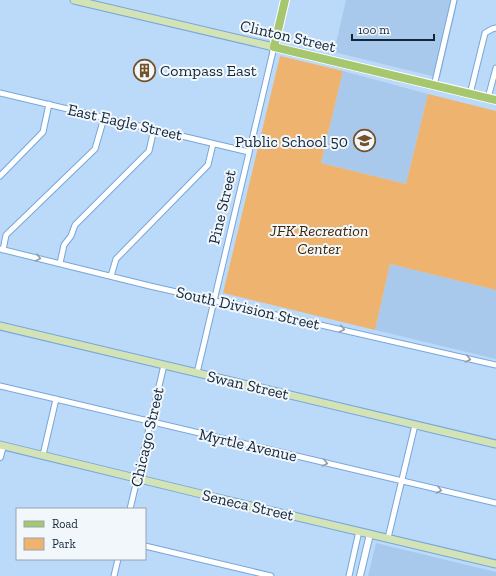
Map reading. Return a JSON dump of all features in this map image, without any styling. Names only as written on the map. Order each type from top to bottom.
[{"type":"main road","name":"Clinton Street","points":[[74,0],[492,99]]},
{"type":"main road","name":"Pine Street","points":[[274,47],[285,0]]},
{"type":"main road","name":"Swan Street","points":[[0,326],[496,444]]},
{"type":"main road","name":"Seneca Street","points":[[1,445],[496,564]]},
{"type":"street","points":[[434,86],[454,0]]},
{"type":"street","points":[[470,94],[486,34],[492,29],[496,28]]},
{"type":"street","name":"Pine Street","points":[[197,373],[274,47]]},
{"type":"street","points":[[492,99],[496,68]]},
{"type":"street","name":"East Eagle Street","points":[[0,93],[249,152]]},
{"type":"street","points":[[0,176],[44,132],[49,104]]},
{"type":"street","points":[[2,249],[6,235],[95,149],[104,118]]},
{"type":"street","points":[[60,263],[64,245],[71,236],[75,225],[149,151],[154,129]]},
{"type":"street","points":[[111,276],[116,259],[208,165],[213,144]]},
{"type":"street","name":"South Division Street","points":[[2,249],[111,276],[496,365]]},
{"type":"street","name":"Chicago Street","points":[[130,508],[164,365]]},
{"type":"street","name":"Myrtle Avenue","points":[[0,386],[496,503]]},
{"type":"street","points":[[44,455],[56,399]]},
{"type":"street","points":[[388,538],[415,425]]},
{"type":"street","points":[[0,457],[1,445]]},
{"type":"street","points":[[349,576],[359,531]]},
{"type":"street","points":[[360,576],[370,534]]},
{"type":"street","points":[[146,546],[271,576]]},
{"type":"street","points":[[114,576],[118,560]]},
{"type":"shaded area","points":[[346,0],[458,0],[440,78],[334,52]]},
{"type":"shaded area","points":[[343,71],[428,94],[406,184],[321,163]]},
{"type":"shaded area","points":[[390,264],[496,290],[496,359],[375,330]]},
{"type":"shaded area","points":[[376,543],[496,572],[496,576],[368,576]]},
{"type":"green space","name":"JFK Recreation Center","points":[[280,56],[343,71],[321,163],[406,184],[428,94],[496,111],[496,290],[390,264],[375,330],[223,293]]},
{"type":"place","name":"Compass East","points":[[145,70]]},
{"type":"place","name":"Public School 50","points":[[364,141]]}]
